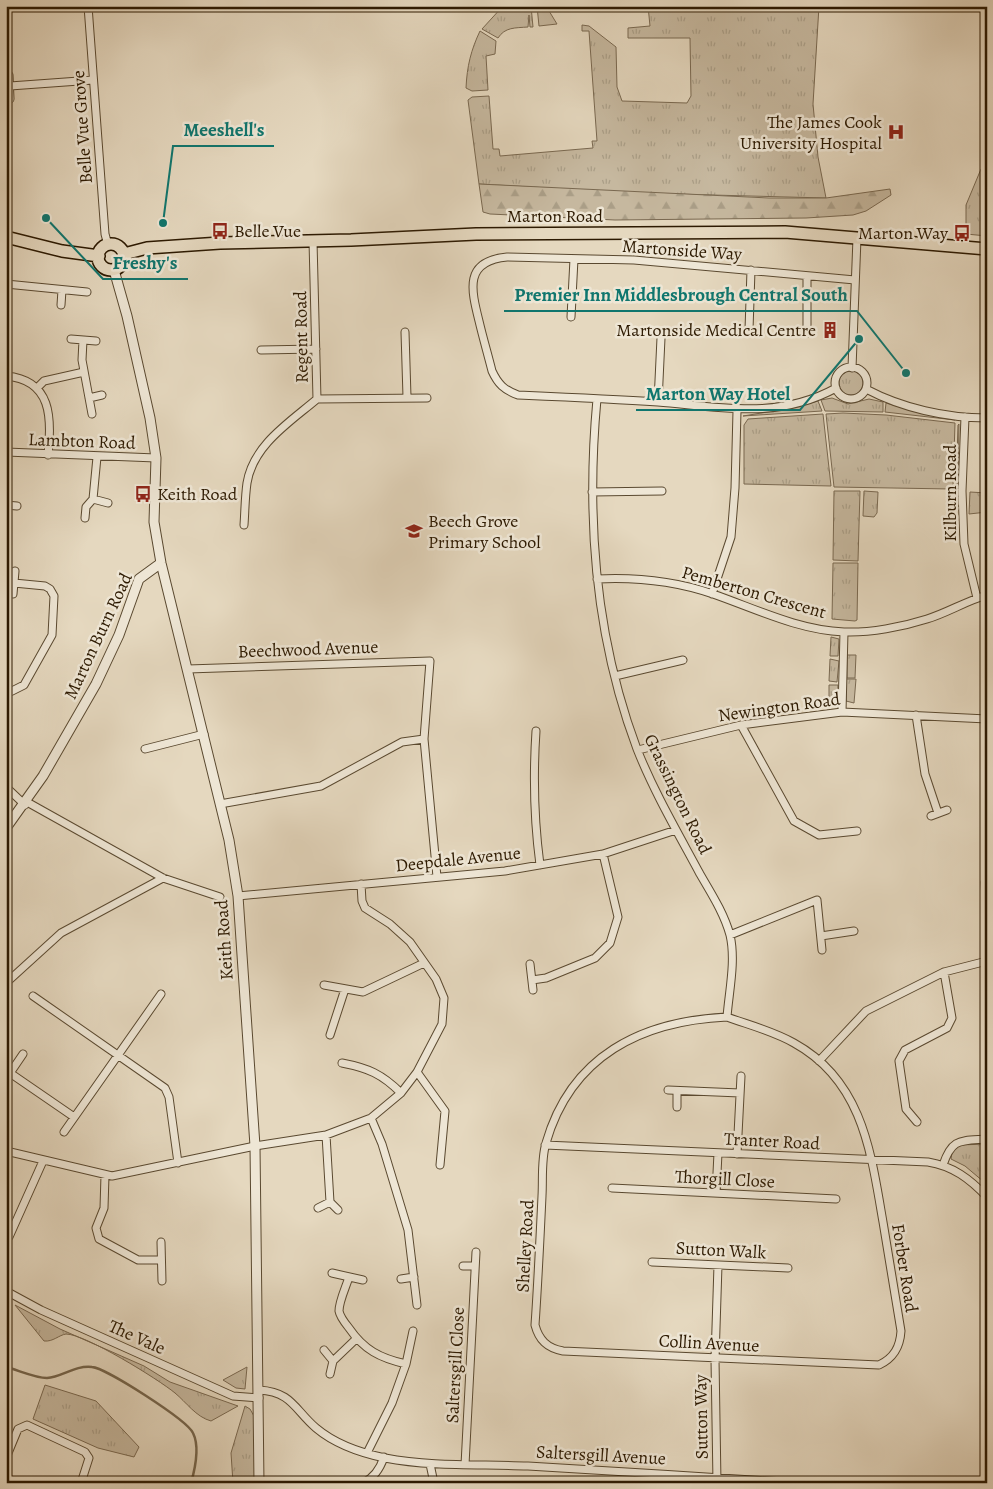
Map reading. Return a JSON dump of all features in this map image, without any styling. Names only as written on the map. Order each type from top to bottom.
[{"type":"main road","name":"Marton Road","points":[[124,254],[147,248],[220,243],[476,234],[775,232],[987,249]]},
{"type":"main road","points":[[6,237],[62,251],[99,256]]},
{"type":"main road","points":[[108,245],[116,245],[124,254],[121,266],[114,270],[103,267],[99,256],[102,249],[108,245]]},
{"type":"street","name":"Belle Vue Grove","points":[[88,6],[105,234],[108,245]]},
{"type":"street","points":[[9,75],[10,99]]},
{"type":"street","points":[[10,86],[93,80]]},
{"type":"street","points":[[852,368],[857,238]]},
{"type":"street","name":"Regent Road","points":[[244,525],[247,481],[257,456],[271,438],[317,399],[313,241]]},
{"type":"street","name":"Martonside Way","points":[[597,399],[518,395],[506,391],[497,382],[492,371],[472,294],[472,281],[478,269],[492,259],[507,258],[634,260],[855,280]]},
{"type":"street","points":[[571,317],[574,259]]},
{"type":"street","points":[[114,270],[127,316],[150,418],[156,458],[154,522],[161,564]]},
{"type":"street","points":[[749,330],[752,270]]},
{"type":"street","points":[[807,276],[807,333]]},
{"type":"street","points":[[6,284],[87,292]]},
{"type":"street","points":[[61,306],[62,290]]},
{"type":"street","points":[[405,332],[408,397]]},
{"type":"street","points":[[658,402],[661,338]]},
{"type":"street","points":[[70,339],[96,341]]},
{"type":"street","points":[[83,340],[84,372],[92,414]]},
{"type":"street","points":[[261,350],[316,349]]},
{"type":"street","points":[[852,368],[865,375],[866,389],[860,397],[850,399],[841,396],[836,388],[839,373],[852,368]]},
{"type":"street","points":[[38,387],[44,381],[84,372]]},
{"type":"street","points":[[6,376],[22,378],[38,387],[48,410],[51,427],[48,455]]},
{"type":"street","points":[[597,399],[658,402],[737,411],[796,404],[819,397],[836,388]]},
{"type":"street","points":[[866,389],[899,405],[987,418]]},
{"type":"street","points":[[89,398],[102,395]]},
{"type":"street","points":[[317,399],[428,398]]},
{"type":"street","name":"Grassington Road","points":[[597,399],[592,492],[597,579],[608,648],[638,750],[657,794],[718,906],[730,935],[732,963],[727,1018]]},
{"type":"street","points":[[712,594],[731,537],[735,488],[737,411]]},
{"type":"street","name":"Kilburn Road","points":[[966,416],[962,492],[964,544],[977,598]]},
{"type":"street","name":"Lambton Road","points":[[6,452],[156,458]]},
{"type":"street","points":[[85,518],[86,507],[93,499],[97,457]]},
{"type":"street","points":[[592,492],[662,491]]},
{"type":"street","points":[[93,499],[108,503]]},
{"type":"street","points":[[6,505],[17,506]]},
{"type":"street","name":"Keith Road","points":[[161,564],[204,734],[233,861],[238,896],[255,1146],[259,1483]]},
{"type":"street","name":"Marton Burn Road","points":[[6,828],[26,803],[96,684],[119,636],[139,579],[161,564]]},
{"type":"street","points":[[13,594],[15,571]]},
{"type":"street","name":"Pemberton Crescent","points":[[597,579],[655,579],[712,594],[770,616],[809,626],[844,632],[862,631],[927,619],[987,595]]},
{"type":"street","points":[[6,694],[24,685],[52,635],[54,596],[50,589],[45,586],[14,584]]},
{"type":"street","points":[[842,712],[844,632]]},
{"type":"street","points":[[615,676],[683,660]]},
{"type":"street","name":"Beechwood Avenue","points":[[188,669],[430,661],[424,739]]},
{"type":"street","name":"Newington Road","points":[[638,750],[741,725],[842,712],[987,719]]},
{"type":"street","points":[[916,715],[925,774],[934,815],[946,810]]},
{"type":"street","points":[[741,725],[794,821],[819,835],[857,831]]},
{"type":"street","points":[[536,731],[533,800],[540,865]]},
{"type":"street","points":[[145,749],[204,734]]},
{"type":"street","points":[[220,804],[321,786],[402,742],[424,739],[437,877]]},
{"type":"street","points":[[6,787],[26,803],[163,878],[220,897]]},
{"type":"street","name":"Deepdale Avenue","points":[[238,896],[540,865],[603,854],[676,830]]},
{"type":"street","points":[[532,980],[546,978],[596,958],[610,943],[618,917],[603,854]]},
{"type":"street","points":[[6,983],[61,933],[163,878]]},
{"type":"street","points":[[985,882],[987,918]]},
{"type":"street","points":[[6,1151],[105,1175],[118,1175],[255,1146],[326,1135],[371,1118],[400,1093],[417,1072],[442,1024],[444,998],[436,979],[410,942],[390,924],[365,908],[362,901],[361,884]]},
{"type":"street","points":[[730,935],[817,900],[822,950]]},
{"type":"street","points":[[821,936],[854,931]]},
{"type":"street","points":[[819,1062],[866,1011],[944,972],[987,961]]},
{"type":"street","points":[[324,985],[363,992],[424,963]]},
{"type":"street","points":[[530,964],[533,990]]},
{"type":"street","points":[[917,1122],[906,1109],[899,1061],[905,1050],[947,1028],[951,1024],[952,1018],[944,972]]},
{"type":"street","points":[[330,1035],[345,989]]},
{"type":"street","points":[[64,1132],[161,994]]},
{"type":"street","points":[[33,996],[165,1088],[169,1097],[178,1163]]},
{"type":"street","name":"Forber Road","points":[[727,1018],[794,1043],[819,1062],[842,1086],[862,1122],[873,1160],[901,1331],[900,1340],[893,1356],[886,1361],[872,1366]]},
{"type":"street","name":"Shelley Road","points":[[546,1345],[537,1332],[536,1324],[545,1145],[557,1112],[586,1069],[609,1051],[635,1036],[657,1028],[700,1019],[727,1018]]},
{"type":"street","points":[[23,1054],[8,1076],[74,1118]]},
{"type":"street","points":[[342,1063],[362,1067],[386,1078],[400,1093]]},
{"type":"street","points":[[417,1072],[445,1111],[440,1165]]},
{"type":"street","points":[[737,1154],[741,1076]]},
{"type":"street","points":[[668,1090],[740,1093]]},
{"type":"street","points":[[676,1107],[677,1091]]},
{"type":"street","points":[[371,1118],[382,1144],[408,1230],[417,1305]]},
{"type":"street","points":[[326,1135],[330,1171],[330,1202],[338,1210]]},
{"type":"street","points":[[943,1165],[950,1147],[954,1143],[987,1139]]},
{"type":"street","name":"Tranter Road","points":[[545,1145],[928,1162],[943,1165],[965,1176],[987,1197]]},
{"type":"street","points":[[716,1193],[718,1153]]},
{"type":"street","points":[[8,1238],[43,1161]]},
{"type":"street","points":[[105,1175],[104,1208],[96,1228],[99,1239],[138,1260],[161,1260]]},
{"type":"street","name":"Thorgill Close","points":[[612,1188],[836,1199]]},
{"type":"street","points":[[318,1208],[330,1202]]},
{"type":"street","points":[[160,1242],[162,1281]]},
{"type":"street","name":"Saltersgill Close","points":[[465,1465],[476,1252]]},
{"type":"street","name":"Sutton Walk","points":[[652,1262],[788,1268]]},
{"type":"street","points":[[463,1266],[475,1266]]},
{"type":"street","name":"Sutton Way","points":[[717,1480],[715,1359],[718,1266]]},
{"type":"street","points":[[332,1273],[364,1280]]},
{"type":"street","points":[[401,1279],[414,1277]]},
{"type":"street","points":[[349,1278],[339,1311],[341,1318],[356,1339],[370,1352],[382,1358],[406,1364]]},
{"type":"street","name":"The Vale","points":[[6,1291],[41,1310],[233,1396],[272,1391],[289,1398],[316,1428],[340,1443],[366,1453]]},
{"type":"street","points":[[366,1453],[392,1403],[406,1364],[414,1330]]},
{"type":"street","points":[[330,1374],[333,1361],[356,1339]]},
{"type":"street","name":"Collin Avenue","points":[[546,1345],[563,1351],[872,1366]]},
{"type":"street","points":[[324,1350],[333,1361]]},
{"type":"street","points":[[6,1458],[18,1429],[27,1425],[86,1452],[89,1458],[81,1483]]},
{"type":"street","name":"Saltersgill Avenue","points":[[366,1453],[384,1458],[430,1464],[524,1466],[717,1480],[799,1483]]},
{"type":"street","points":[[363,1483],[370,1480],[380,1468],[384,1458]]},
{"type":"street","points":[[430,1464],[434,1483]]},
{"type":"green space","points":[[503,6],[531,6],[533,27],[530,27],[529,15],[528,27],[507,30],[498,38],[482,29]]},
{"type":"green space","points":[[537,6],[546,6],[557,24],[539,26]]},
{"type":"green space","points":[[648,6],[819,6],[813,104],[818,157],[826,198],[635,193],[479,184],[468,100],[472,97],[489,96],[493,149],[499,149],[500,156],[593,148],[592,141],[597,141],[589,31],[582,31],[582,25],[589,26],[616,47],[617,87],[622,101],[687,103],[691,96],[690,38],[628,38],[628,28],[650,26]]},
{"type":"green space","points":[[480,31],[496,41],[495,54],[486,56],[488,90],[472,91],[466,88],[467,72]]},
{"type":"green space","points":[[987,166],[987,236],[966,234],[966,205],[981,169]]},
{"type":"green space","points":[[479,184],[769,198],[826,198],[890,189],[891,195],[866,211],[853,215],[806,218],[615,220],[490,214],[483,212]]},
{"type":"green space","points":[[851,371],[856,372],[862,378],[862,388],[856,394],[851,395],[846,394],[840,388],[839,383],[840,378],[846,372]]},
{"type":"green space","points":[[832,398],[848,404],[869,399],[883,402],[883,412],[825,411],[821,400]]},
{"type":"green space","points":[[818,401],[822,411],[743,416],[792,408]]},
{"type":"green space","points":[[886,403],[914,411],[951,417],[955,420],[885,412]]},
{"type":"green space","points":[[823,414],[831,486],[744,484],[744,425],[748,419]]},
{"type":"green space","points":[[826,414],[886,415],[955,423],[953,487],[951,489],[834,487]]},
{"type":"green space","points":[[958,425],[958,489],[956,489]]},
{"type":"green space","points":[[834,491],[860,491],[858,561],[833,560]]},
{"type":"green space","points":[[864,491],[878,492],[877,513],[874,517],[863,516]]},
{"type":"green space","points":[[970,492],[987,493],[987,512],[969,514]]},
{"type":"green space","points":[[833,563],[858,563],[857,620],[855,621],[832,619]]},
{"type":"green space","points":[[831,637],[839,639],[838,656],[830,656]]},
{"type":"green space","points":[[847,655],[856,655],[855,678],[847,678]]},
{"type":"green space","points":[[830,659],[839,661],[837,682],[829,681]]},
{"type":"green space","points":[[846,679],[856,679],[854,703],[846,701]]},
{"type":"green space","points":[[829,685],[838,685],[837,703],[829,704]]},
{"type":"green space","points":[[987,1144],[987,1180],[984,1182],[965,1166],[951,1159],[952,1152],[959,1145]]},
{"type":"green space","points":[[15,1305],[75,1336],[66,1334],[44,1341]]},
{"type":"green space","points":[[96,1345],[144,1366],[170,1382],[238,1406],[211,1421],[206,1419],[196,1413],[166,1386]]},
{"type":"green space","points":[[247,1367],[245,1389],[236,1388],[223,1380]]},
{"type":"green space","points":[[45,1385],[96,1401],[139,1447],[134,1457],[98,1448],[33,1419]]},
{"type":"green space","points":[[245,1406],[250,1409],[254,1416],[255,1483],[233,1483],[231,1453]]},
{"type":"waterway","points":[[6,1367],[42,1378],[58,1376],[74,1369],[92,1367],[113,1376],[146,1396],[177,1417],[193,1433],[196,1451],[191,1483]]},
{"type":"place","name":"The James Cook University Hospital","points":[[896,132]]},
{"type":"place","name":"Freshy's","points":[[46,218]]},
{"type":"place","name":"Meeshell's","points":[[163,223]]},
{"type":"place","name":"Belle Vue","points":[[220,231]]},
{"type":"place","name":"Marton Way","points":[[962,233]]},
{"type":"place","name":"Martonside Medical Centre","points":[[830,330]]},
{"type":"place","name":"Marton Way Hotel","points":[[859,339]]},
{"type":"place","name":"Premier Inn Middlesbrough Central South","points":[[906,373]]},
{"type":"place","name":"Keith Road","points":[[143,494]]},
{"type":"place","name":"Beech Grove Primary School","points":[[414,531]]}]
